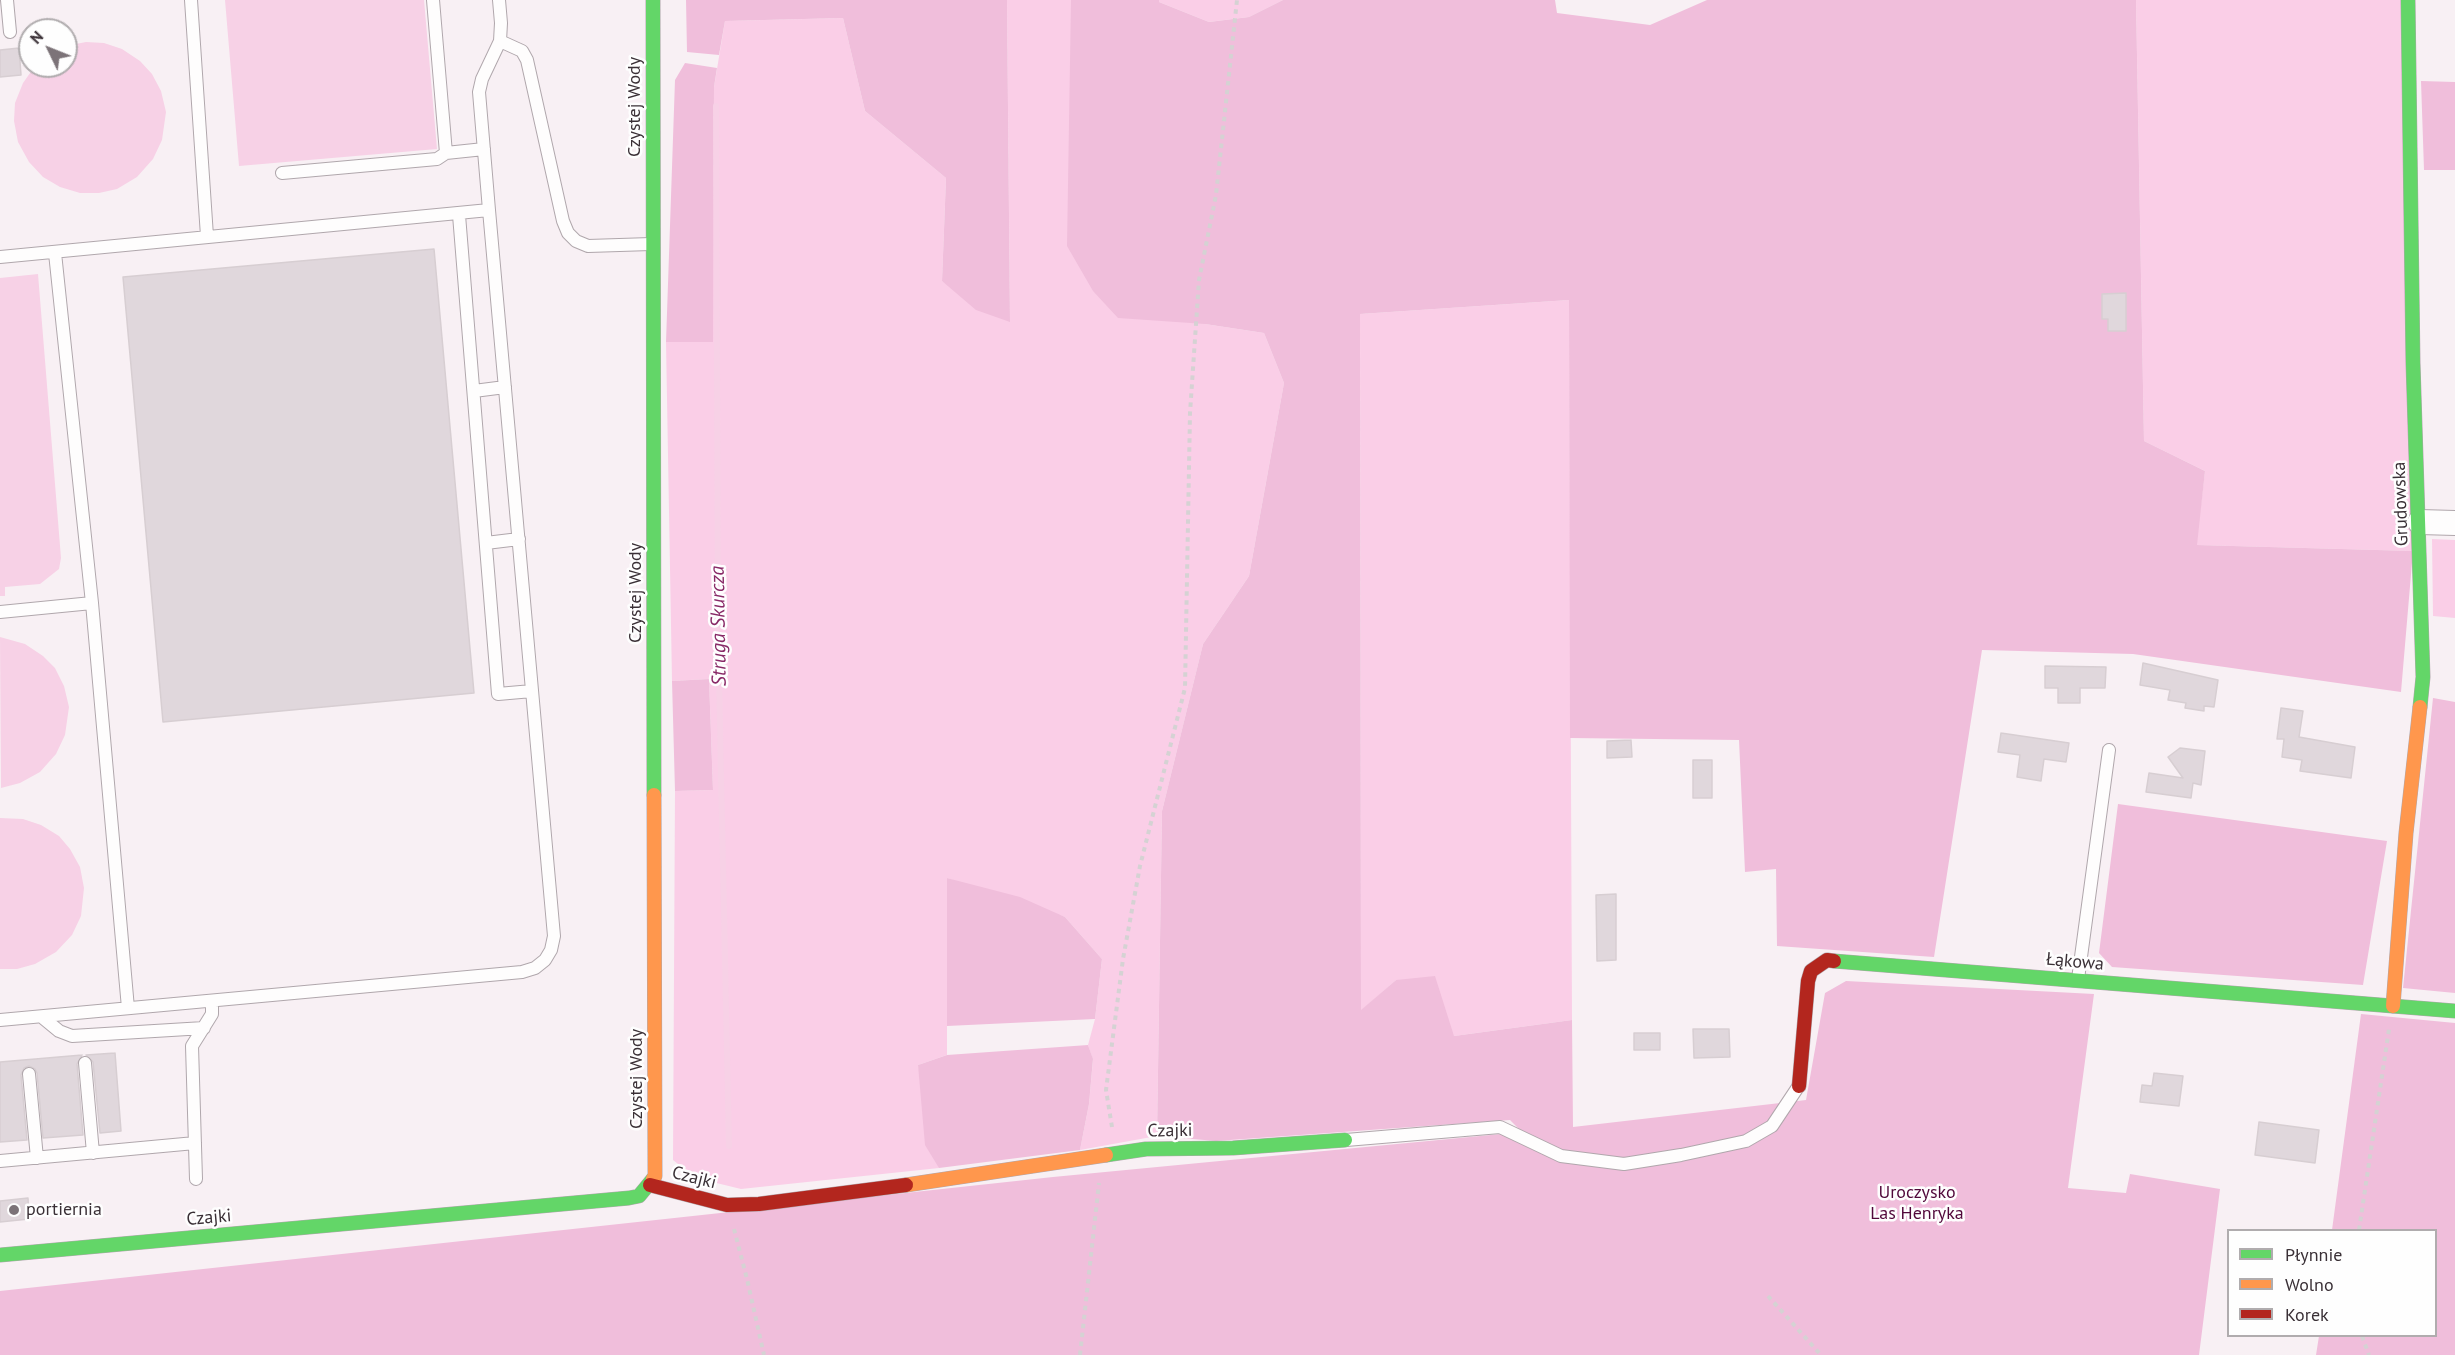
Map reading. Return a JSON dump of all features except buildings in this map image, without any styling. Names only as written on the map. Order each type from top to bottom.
[{"type":"street","name":"Czystej Wody","points":[[650,1185],[655,1176],[656,1167],[653,0]]},
{"type":"street","name":"Grudowska","points":[[2393,1006],[2406,833],[2423,677],[2420,522],[2413,363],[2408,0]]},
{"type":"street","points":[[2420,522],[2455,523]]},
{"type":"street","name":"Łąkowa","points":[[1799,1086],[1808,981],[1811,971],[1827,960],[2455,1011]]},
{"type":"street","name":"Czajki","points":[[0,1255],[629,1198],[639,1196],[650,1185],[727,1205],[759,1204],[879,1189],[1146,1149],[1233,1148],[1346,1140]]},
{"type":"lane","points":[[7,0],[10,32]]},
{"type":"lane","points":[[191,0],[207,236]]},
{"type":"lane","points":[[433,0],[446,153]]},
{"type":"lane","points":[[0,1020],[522,972],[535,968],[545,960],[551,950],[554,936],[479,92],[482,79],[500,41],[499,0]]},
{"type":"lane","points":[[500,41],[522,51],[527,60],[563,221],[568,233],[576,241],[588,246],[652,244]]},
{"type":"lane","points":[[282,173],[437,159],[446,153],[484,149]]},
{"type":"lane","points":[[0,257],[55,254],[207,236],[459,215],[489,210]]},
{"type":"lane","points":[[459,215],[498,694],[532,691]]},
{"type":"lane","points":[[55,254],[92,603],[128,1008]]},
{"type":"lane","points":[[474,391],[505,387]]},
{"type":"lane","points":[[486,543],[519,538]]},
{"type":"lane","points":[[0,612],[92,603]]},
{"type":"lane","points":[[2078,980],[2109,750]]},
{"type":"lane","points":[[196,1179],[192,1046],[212,1014],[212,1001]]},
{"type":"lane","points":[[42,1017],[59,1031],[72,1036],[204,1028]]},
{"type":"lane","points":[[85,1063],[93,1153]]},
{"type":"lane","points":[[29,1074],[37,1158]]},
{"type":"lane","points":[[1346,1140],[1500,1127],[1561,1156],[1624,1164],[1746,1141],[1772,1126],[1799,1086]]},
{"type":"lane","points":[[0,1161],[195,1143]]},
{"type":"path","points":[[1080,1355],[1109,1154],[1106,1090],[1123,959],[1140,866],[1185,688],[1190,413],[1199,280],[1216,195],[1237,0]]},
{"type":"path","points":[[2359,1229],[2393,1006]]},
{"type":"path","points":[[727,1205],[764,1355]]},
{"type":"path","points":[[1768,1296],[1821,1355]]},
{"type":"path","points":[[2363,1337],[2369,1355]]},
{"type":"shaded area","points":[[225,0],[424,0],[437,149],[239,166]]},
{"type":"shaded area","points":[[1007,0],[1071,0],[1071,36],[1205,324],[1264,333],[1284,383],[1249,576],[1203,644],[1162,811],[1157,1136],[1080,1150],[1089,1104],[1093,1060],[1088,1045],[1095,1019],[1102,959],[1065,917],[947,878],[947,1055],[918,1065],[939,1168],[741,1189],[696,1178],[673,1160],[675,791],[713,790],[709,679],[672,681],[666,342],[712,342],[714,87],[725,21],[843,18],[865,111],[946,178],[942,281],[1010,321]]},
{"type":"shaded area","points":[[1159,0],[1283,0],[1249,17],[1209,22],[1159,2]]},
{"type":"shaded area","points":[[2136,0],[2401,0],[2413,551],[2196,545],[2205,471],[2144,441]]},
{"type":"shaded area","points":[[104,43],[122,49],[140,61],[152,74],[161,91],[166,112],[162,140],[153,159],[137,177],[117,189],[99,193],[80,193],[60,187],[43,177],[29,162],[18,142],[14,121],[15,103],[27,78],[78,78],[78,44]]},
{"type":"shaded area","points":[[38,274],[61,558],[59,569],[40,584],[5,587],[5,596],[0,596],[0,278]]},
{"type":"shaded area","points":[[1569,300],[1572,1020],[1454,1036],[1396,980],[1361,1011],[1360,314]]},
{"type":"shaded area","points":[[2432,539],[2455,540],[2455,618],[2433,616]]},
{"type":"shaded area","points":[[0,637],[25,644],[43,656],[55,668],[64,686],[69,707],[65,735],[56,754],[40,772],[20,783],[1,788]]},
{"type":"shaded area","points":[[0,818],[23,819],[41,825],[59,836],[70,849],[80,867],[84,888],[81,916],[72,935],[56,952],[35,964],[17,969],[0,969]]},
{"type":"green space","points":[[686,0],[1007,0],[1010,322],[976,310],[942,281],[946,178],[865,111],[843,18],[725,21],[719,55],[687,52]]},
{"type":"green space","name":"Uroczysko Las Henryka","points":[[1071,0],[1159,0],[1159,2],[1209,22],[1249,17],[1283,0],[1555,0],[1557,13],[1650,25],[1707,0],[2136,0],[2144,441],[2205,471],[2197,545],[2413,551],[2401,692],[2133,654],[1982,650],[1934,957],[1777,946],[1776,869],[1745,872],[1739,740],[1570,738],[1569,300],[1360,314],[1361,1010],[1396,980],[1435,976],[1454,1036],[1572,1020],[1573,1127],[1806,1100],[1825,993],[1846,981],[2094,994],[2068,1188],[2126,1193],[2130,1174],[2220,1189],[2199,1355],[0,1355],[0,1291],[1053,1177],[1522,1132],[1510,1120],[1216,1141],[1157,1136],[1162,811],[1203,644],[1249,576],[1284,383],[1264,333],[1205,324],[1118,318],[1093,291],[1067,246]]},
{"type":"green space","points":[[685,63],[717,68],[714,87],[713,342],[666,342],[675,80]]},
{"type":"green space","points":[[2421,81],[2455,82],[2455,170],[2424,170]]},
{"type":"green space","points":[[709,679],[713,790],[675,791],[672,681]]},
{"type":"green space","points":[[2433,698],[2455,702],[2455,993],[2403,988]]},
{"type":"green space","points":[[2118,804],[2387,841],[2363,985],[2112,967],[2099,953]]},
{"type":"green space","points":[[947,878],[1020,897],[1065,917],[1102,959],[1095,1019],[947,1026]]},
{"type":"green space","points":[[2361,1014],[2455,1023],[2455,1355],[2316,1355],[2319,1337],[2437,1337],[2437,1229],[2332,1229]]},
{"type":"green space","points":[[1088,1045],[1093,1059],[1089,1104],[1080,1150],[939,1168],[925,1145],[918,1065],[947,1055]]},
{"type":"waterway","name":"Struga Skurcza","points":[[716,106],[718,632],[729,1146]]},
{"type":"traffic: fast","points":[[653,0],[654,795]]},
{"type":"traffic: fast","points":[[2408,0],[2413,363],[2423,677],[2420,707]]},
{"type":"traffic: fast","points":[[1834,961],[2455,1011]]},
{"type":"traffic: fast","points":[[1106,1155],[1146,1149],[1233,1148],[1345,1140]]},
{"type":"traffic: fast","points":[[0,1255],[629,1198],[639,1196],[653,1179]]},
{"type":"traffic: slow","points":[[2393,1006],[2406,833],[2420,707]]},
{"type":"traffic: slow","points":[[653,1179],[655,1176],[654,795]]},
{"type":"traffic: slow","points":[[906,1185],[1106,1155]]},
{"type":"traffic: jam","points":[[1799,1086],[1808,981],[1811,971],[1827,960],[1834,961]]},
{"type":"traffic: jam","points":[[650,1185],[727,1205],[759,1204],[906,1185]]},
{"type":"place","name":"portiernia","points":[[14,1210]]}]
